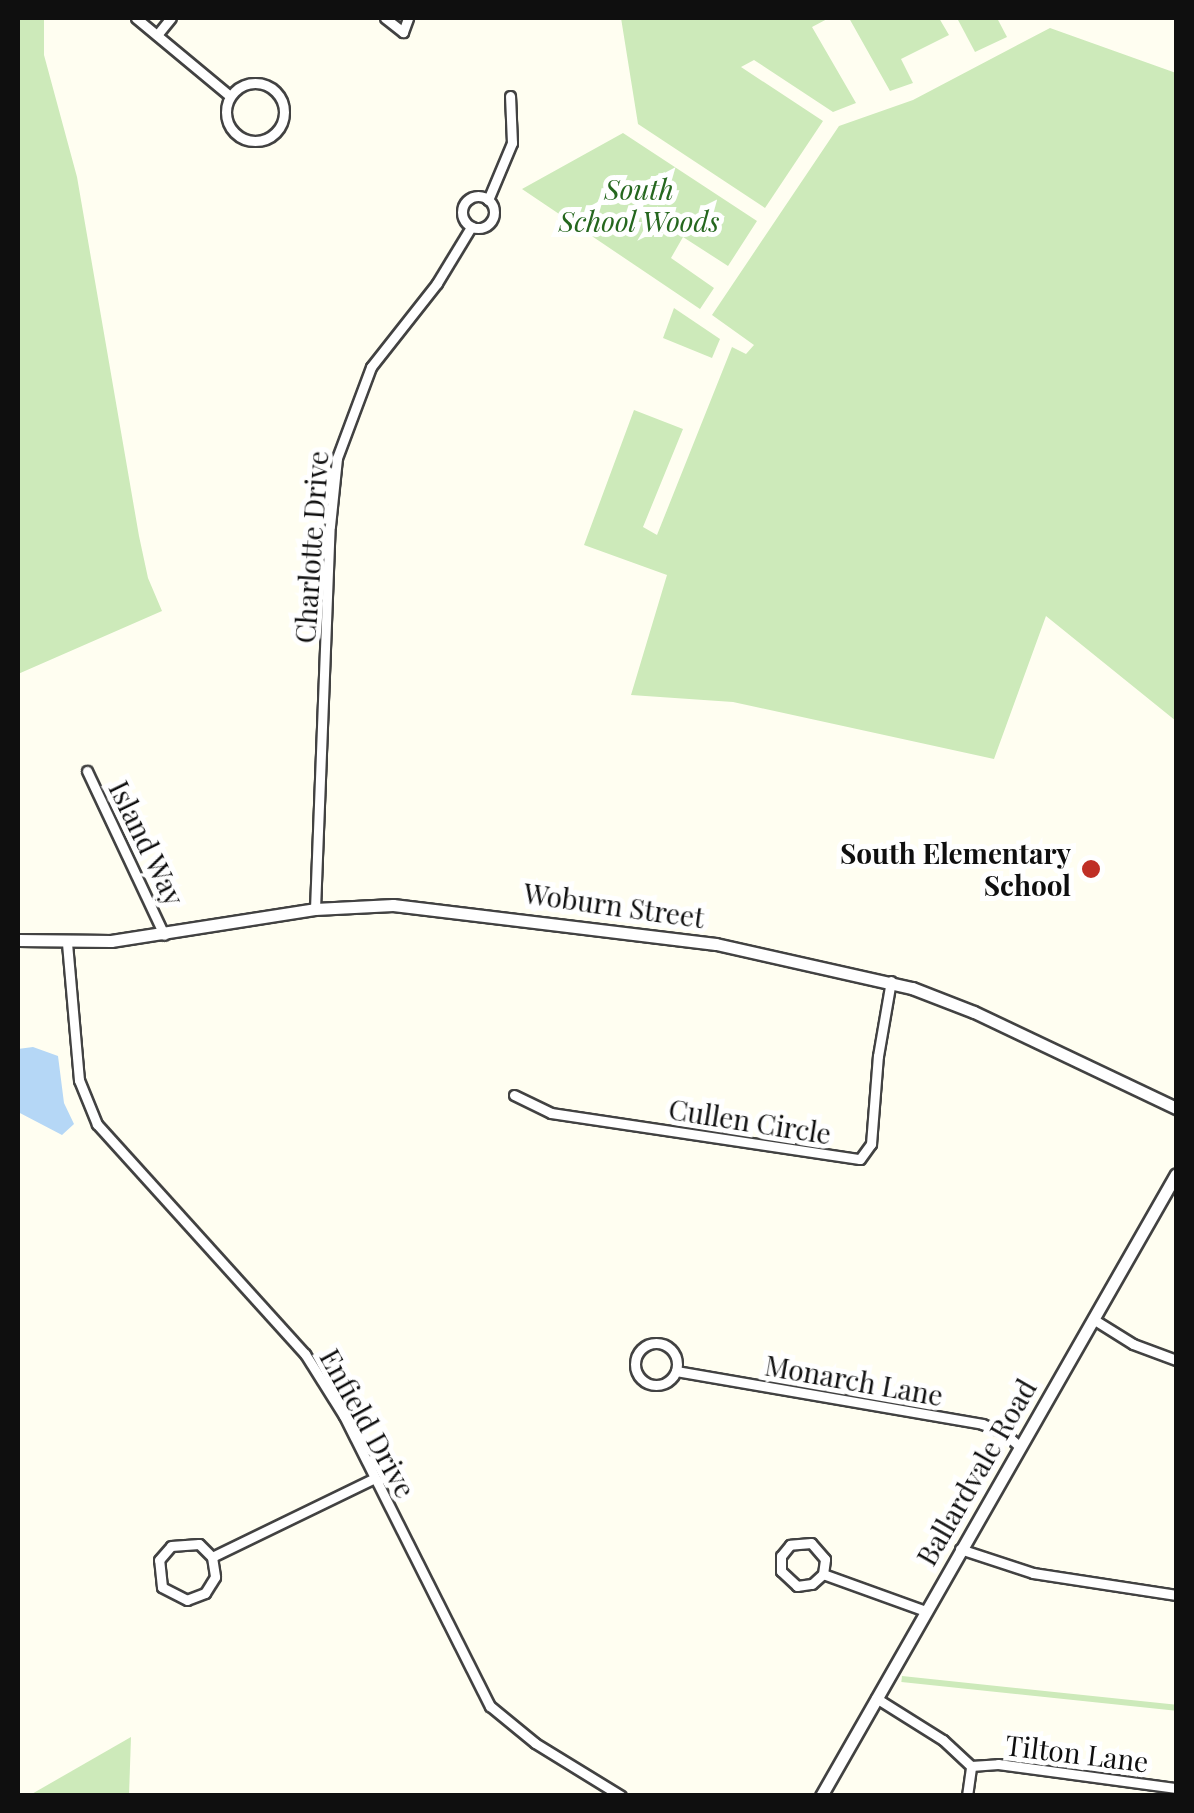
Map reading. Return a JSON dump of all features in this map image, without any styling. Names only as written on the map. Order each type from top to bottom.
[{"type":"street","points":[[136,18],[230,96]]},
{"type":"street","points":[[157,35],[171,18]]},
{"type":"street","points":[[384,18],[400,32],[407,30],[408,18]]},
{"type":"street","points":[[248,84],[270,88],[283,106],[279,128],[261,140],[239,136],[226,118],[230,96],[248,84]]},
{"type":"street","name":"Charlotte Drive","points":[[488,200],[512,143],[510,96]]},
{"type":"street","name":"Charlotte Drive","points":[[315,910],[330,526],[337,458],[371,367],[437,283],[471,227],[490,222],[494,210],[488,200],[475,196],[464,202],[462,215],[471,227]]},
{"type":"street","name":"Island Way","points":[[87,771],[164,935]]},
{"type":"street","name":"Woburn Street","points":[[18,940],[67,943],[164,935],[315,910],[393,905],[472,911],[720,945],[892,981],[974,1012],[1176,1108]]},
{"type":"street","name":"Enfield Drive","points":[[67,943],[77,1066],[93,1118],[294,1340],[328,1389],[490,1706],[535,1743],[621,1796]]},
{"type":"street","name":"Cullen Circle","points":[[514,1095],[552,1113],[860,1159],[867,1154],[872,1136],[878,1056],[892,981]]},
{"type":"street","name":"Ballardvale Road","points":[[820,1796],[1176,1174]]},
{"type":"street","points":[[1093,1320],[1126,1341],[1176,1360]]},
{"type":"street","name":"Monarch Lane","points":[[662,1344],[673,1352],[676,1371],[666,1382],[646,1382],[637,1372],[636,1358],[644,1347],[662,1344]]},
{"type":"street","name":"Monarch Lane","points":[[676,1371],[982,1424],[1003,1432],[1020,1446]]},
{"type":"street","points":[[212,1557],[375,1478]]},
{"type":"street","points":[[797,1542],[811,1543],[825,1560],[823,1574],[812,1584],[797,1586],[784,1578],[781,1556],[797,1542]]},
{"type":"street","points":[[199,1544],[212,1557],[215,1576],[205,1594],[187,1600],[162,1588],[157,1569],[171,1546],[199,1544]]},
{"type":"street","points":[[960,1550],[1033,1573],[1176,1595]]},
{"type":"street","points":[[823,1574],[926,1611]]},
{"type":"street","name":"Tilton Lane","points":[[876,1698],[943,1740],[971,1766],[998,1764],[1176,1788]]},
{"type":"street","name":"Tilton Lane","points":[[966,1796],[971,1766]]},
{"type":"green space","points":[[18,18],[44,18],[44,55],[77,177],[139,536],[148,578],[162,611],[18,674]]},
{"type":"green space","points":[[621,18],[829,18],[812,27],[856,103],[833,112],[754,60],[741,67],[823,121],[765,208],[638,124]]},
{"type":"green space","points":[[849,18],[939,18],[949,35],[901,59],[913,83],[890,91]]},
{"type":"green space","points":[[957,18],[997,18],[1007,37],[975,52]]},
{"type":"green space","points":[[1050,28],[1176,73],[1176,721],[1046,616],[994,759],[733,702],[631,695],[667,575],[584,545],[634,410],[683,429],[643,527],[657,535],[732,347],[746,354],[754,345],[712,315],[839,126],[913,100]]},
{"type":"green space","name":"South School Woods","points":[[623,133],[757,221],[728,266],[683,237],[671,258],[714,288],[700,309],[522,189]]},
{"type":"green space","points":[[674,308],[720,339],[712,358],[663,338]]},
{"type":"green space","points":[[902,1676],[1176,1705],[1176,1711],[901,1682]]},
{"type":"green space","points":[[131,1737],[129,1795],[30,1795]]},
{"type":"water","points":[[33,1047],[58,1056],[64,1103],[74,1124],[62,1135],[18,1112],[18,1049]]},
{"type":"place","name":"South Elementary School","points":[[1091,869]]}]
